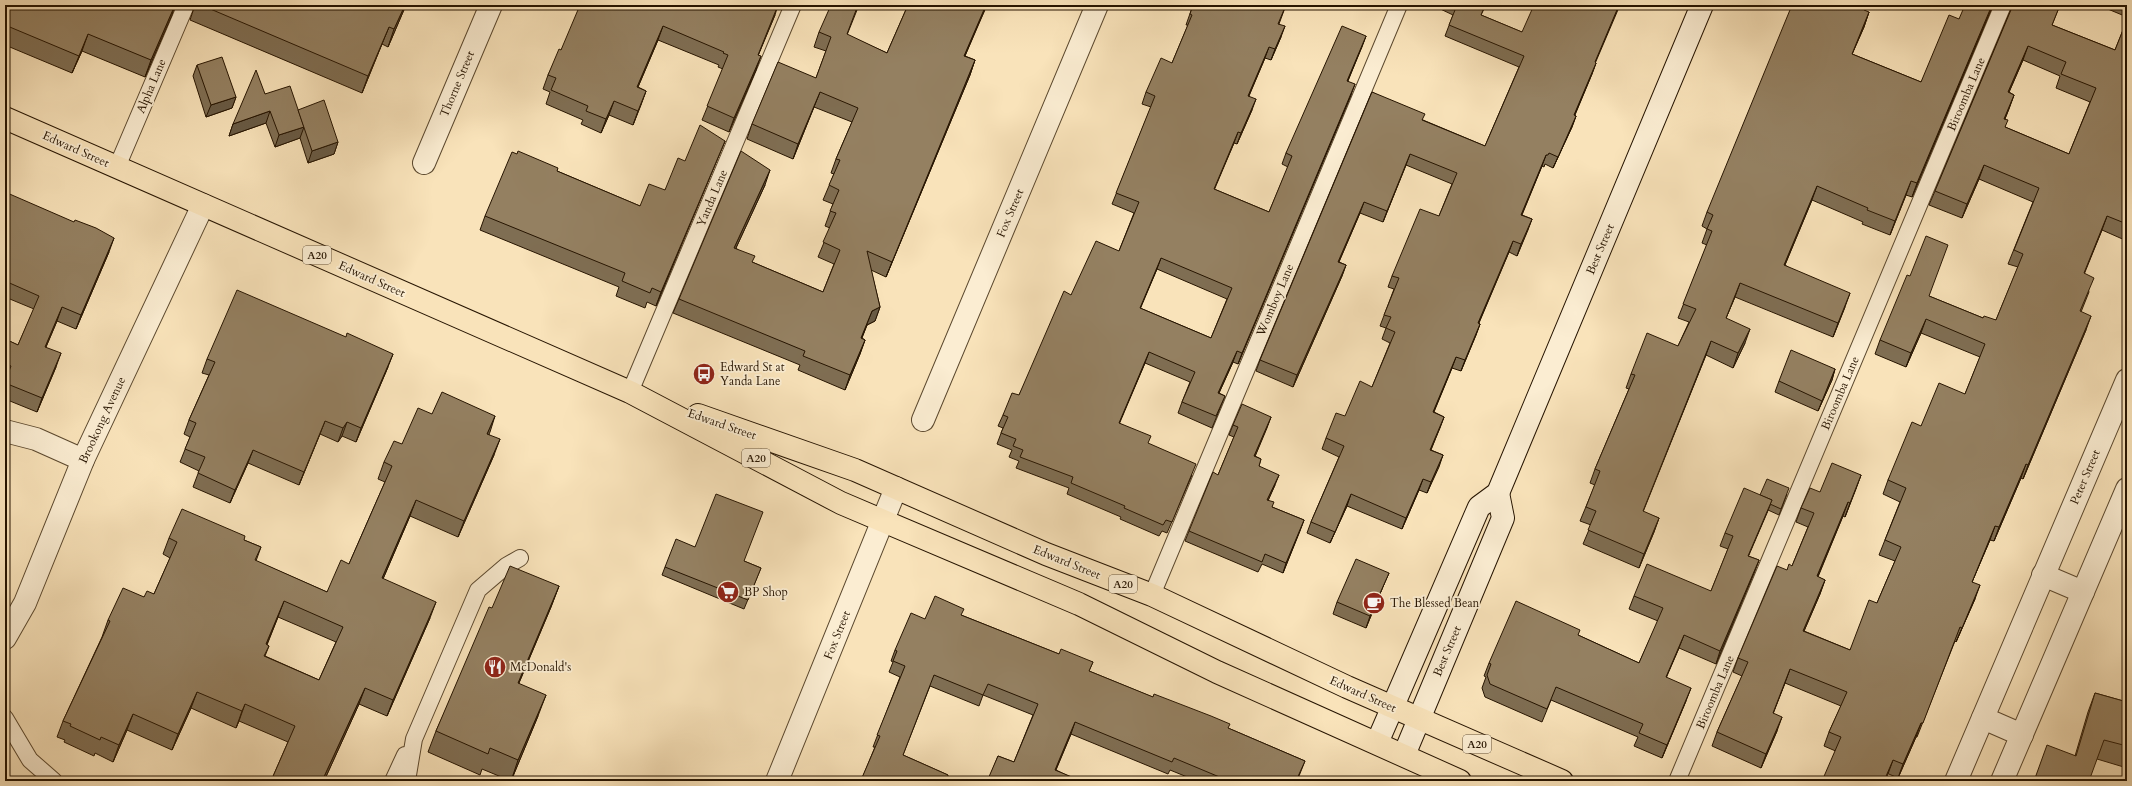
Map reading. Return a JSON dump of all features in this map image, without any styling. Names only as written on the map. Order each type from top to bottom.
[{"type":"highway","name":"Edward Street","points":[[5,118],[630,392],[841,503],[1079,604],[1217,672],[1460,781]]},
{"type":"highway","name":"Edward Street","points":[[630,392],[844,466],[1046,554],[1152,595],[1347,687],[1562,781]]},
{"type":"street","name":"Thorne Street","points":[[424,163],[491,5]]},
{"type":"street","name":"Fox Street","points":[[923,420],[1097,5]]},
{"type":"street","name":"Best Street","points":[[1404,755],[1503,518],[1498,494],[1702,5]]},
{"type":"street","name":"Brookong Avenue","points":[[5,638],[25,603],[83,460],[203,205]]},
{"type":"street","name":"Peter Street","points":[[1956,781],[2044,575],[2119,421],[2127,380]]},
{"type":"street","points":[[5,431],[36,439],[83,460]]},
{"type":"street","name":"Fox Street","points":[[778,781],[896,488]]},
{"type":"street","points":[[2002,781],[2127,489]]},
{"type":"street","points":[[1376,743],[1479,507],[1498,494]]},
{"type":"street","points":[[2044,575],[2083,592]]},
{"type":"street","points":[[1983,718],[2022,735]]},
{"type":"lane","name":"Alpha Lane","points":[[117,167],[186,5]]},
{"type":"lane","name":"Yanda Lane","points":[[630,392],[793,5]]},
{"type":"lane","name":"Womboy Lane","points":[[1152,595],[1399,5]]},
{"type":"lane","name":"Biroomba Lane","points":[[1677,781],[2003,5]]},
{"type":"lane","points":[[393,781],[414,739],[478,590],[506,566],[520,558]]},
{"type":"lane","points":[[5,718],[30,760],[54,781]]},
{"type":"lane","points":[[407,781],[414,739]]},
{"type":"building","points":[[5,5],[175,5],[151,60],[88,34],[79,56],[5,25]]},
{"type":"building","points":[[201,5],[405,5],[394,29],[389,27],[368,76]]},
{"type":"building","points":[[580,5],[589,7],[590,5],[778,5],[758,55],[761,56],[734,118],[707,106],[728,55],[663,26],[637,87],[646,91],[638,111],[614,101],[606,119],[586,111],[588,106],[551,90],[556,78],[548,75],[559,49],[561,50]]},
{"type":"building","points":[[831,5],[858,5],[847,34],[887,53],[908,5],[986,5],[964,56],[975,60],[892,262],[867,251],[880,307],[872,311],[861,338],[865,340],[850,375],[803,356],[805,351],[679,299],[741,151],[770,170],[734,248],[755,256],[752,262],[823,292],[840,250],[823,242],[836,213],[830,211],[839,190],[829,185],[840,160],[836,159],[858,108],[820,92],[798,144],[752,124],[778,62],[816,78],[831,37],[819,32]]},
{"type":"building","points":[[1193,5],[1286,5],[1278,24],[1285,26],[1275,49],[1269,47],[1248,96],[1256,99],[1241,133],[1238,132],[1214,189],[1269,212],[1292,156],[1286,153],[1342,26],[1366,36],[1347,81],[1355,84],[1242,353],[1237,351],[1218,393],[1225,396],[1216,416],[1182,402],[1195,372],[1149,352],[1119,423],[1151,436],[1148,443],[1196,464],[1172,522],[1166,520],[1163,525],[1124,508],[1125,506],[1071,483],[1073,477],[1020,457],[1023,450],[1013,446],[1016,439],[1001,433],[1008,417],[1003,415],[1012,393],[1019,395],[1064,291],[1071,295],[1096,241],[1119,251],[1139,202],[1116,193],[1155,96],[1146,92],[1161,58],[1172,63],[1192,15],[1190,14]],"holes":[[[1161,258],[1232,288],[1211,338],[1140,308]]]},
{"type":"building","points":[[1457,5],[1485,5],[1481,15],[1522,32],[1534,5],[1619,5],[1574,115],[1576,116],[1558,157],[1549,153],[1546,155],[1521,215],[1532,219],[1521,244],[1513,241],[1478,323],[1480,324],[1465,360],[1456,357],[1433,412],[1444,417],[1430,450],[1443,455],[1431,482],[1423,479],[1406,518],[1351,494],[1335,532],[1311,522],[1344,446],[1326,438],[1336,413],[1345,416],[1360,381],[1372,387],[1395,332],[1386,328],[1391,317],[1384,315],[1399,278],[1392,276],[1420,209],[1439,216],[1457,173],[1410,154],[1387,211],[1364,202],[1338,262],[1346,265],[1297,375],[1260,360],[1372,92],[1425,114],[1422,120],[1485,146],[1524,56],[1449,25]]},
{"type":"building","points":[[1792,5],[1866,5],[1864,10],[1869,12],[1852,54],[1921,82],[1949,15],[1959,19],[1965,5],[1992,5],[1917,183],[1911,181],[1895,221],[1867,210],[1868,208],[1817,186],[1784,265],[1850,293],[1838,323],[1740,283],[1726,318],[1750,329],[1738,353],[1711,341],[1643,511],[1659,518],[1644,554],[1588,530],[1596,511],[1586,507],[1600,471],[1595,469],[1635,375],[1631,374],[1647,333],[1678,346],[1696,309],[1683,304],[1712,231],[1707,229],[1713,215],[1707,212]]},
{"type":"building","points":[[2013,5],[2060,5],[2052,25],[2115,50],[2127,20],[2127,224],[2107,216],[2084,273],[2094,278],[2080,311],[2091,316],[2028,465],[2026,464],[1999,527],[1995,526],[1972,582],[1980,585],[1962,628],[1960,627],[1923,723],[1921,723],[1903,764],[1893,760],[1884,781],[1822,781],[1841,737],[1829,732],[1847,692],[1790,669],[1773,713],[1782,717],[1766,754],[1717,732],[1748,662],[1738,658],[1777,566],[1787,570],[1789,564],[1792,566],[1814,513],[1801,508],[1810,488],[1820,492],[1832,463],[1861,475],[1817,576],[1825,580],[1803,631],[1850,650],[1869,600],[1877,603],[1901,547],[1885,540],[1906,488],[1888,480],[1912,422],[1921,426],[1939,383],[1965,394],[1985,344],[1926,319],[1911,353],[1880,340],[1907,275],[1910,276],[1926,236],[1948,245],[1929,296],[1983,318],[1984,316],[1996,320],[2023,254],[2014,250],[2039,188],[1984,165],[1967,204],[1935,191]],"holes":[[[2028,46],[2066,62],[2061,74],[2096,88],[2069,154],[2005,127],[2008,120],[2004,119],[2014,95],[2008,92]]]},
{"type":"building","points":[[222,57],[236,97],[211,105],[197,65]]},
{"type":"building","points":[[256,70],[265,94],[290,86],[304,127],[279,135],[270,111],[233,124]]},
{"type":"building","points":[[324,100],[338,142],[312,151],[298,110]]},
{"type":"building","points":[[700,125],[725,141],[661,292],[652,288],[650,293],[622,281],[625,273],[485,216],[512,152],[517,154],[518,151],[558,168],[557,171],[640,206],[649,184],[665,190],[678,158],[685,161]]},
{"type":"building","points":[[5,192],[74,222],[75,220],[96,228],[114,238],[81,315],[62,307],[45,347],[61,353],[42,398],[5,383],[11,366],[5,363],[5,339],[18,345],[39,296],[5,281]]},
{"type":"building","points":[[237,290],[346,337],[347,333],[393,354],[361,428],[347,422],[343,428],[325,421],[304,472],[253,450],[235,490],[198,473],[205,457],[185,449],[196,423],[189,420],[215,362],[207,359]]},
{"type":"building","points":[[1791,350],[1835,369],[1822,401],[1779,381]]},
{"type":"building","points":[[442,392],[495,416],[487,434],[500,439],[464,521],[416,500],[382,578],[436,602],[393,700],[365,688],[322,781],[271,781],[295,726],[245,704],[242,711],[197,692],[178,734],[133,714],[119,745],[101,737],[100,740],[70,726],[71,724],[63,721],[110,621],[108,620],[123,588],[144,597],[147,591],[154,594],[177,542],[169,538],[182,509],[245,536],[244,540],[261,547],[255,560],[327,592],[341,560],[349,564],[392,466],[384,462],[394,441],[402,444],[418,408],[432,414]],"holes":[[[284,601],[343,627],[319,680],[264,656],[269,646],[266,644]]]},
{"type":"building","points":[[1242,404],[1271,417],[1254,456],[1261,459],[1259,466],[1279,475],[1267,500],[1274,502],[1272,507],[1304,520],[1286,563],[1265,554],[1262,562],[1189,531],[1213,472],[1218,475],[1238,427],[1233,425]]},
{"type":"building","points":[[1767,479],[1789,488],[1781,509],[1770,504],[1772,500],[1760,495]]},
{"type":"building","points":[[1744,488],[1772,500],[1748,556],[1759,560],[1720,651],[1684,635],[1666,677],[1691,688],[1667,745],[1639,733],[1643,724],[1556,687],[1547,709],[1490,684],[1487,675],[1491,664],[1489,663],[1516,601],[1580,630],[1578,635],[1639,663],[1663,608],[1634,596],[1647,564],[1711,591],[1733,536],[1725,533]]},
{"type":"building","points":[[716,494],[763,512],[744,561],[761,568],[748,600],[665,567],[676,539],[695,547]]},
{"type":"building","points":[[1356,559],[1389,573],[1370,616],[1337,602]]},
{"type":"building","name":"McDonald's","points":[[510,566],[559,586],[518,683],[546,695],[518,760],[490,748],[488,754],[436,731],[489,607],[492,608]]},
{"type":"building","points":[[935,596],[964,609],[961,615],[1059,654],[1061,649],[1093,662],[1089,671],[1153,697],[1154,694],[1211,716],[1230,724],[1228,728],[1305,761],[1296,781],[1229,781],[1174,758],[1172,762],[1075,722],[1055,770],[1079,780],[1078,781],[993,781],[988,779],[998,756],[1014,762],[1038,704],[988,684],[983,695],[934,675],[903,755],[948,775],[946,781],[861,780],[880,736],[877,735],[905,666],[893,661],[897,651],[895,650],[911,613],[925,619]]},
{"type":"building","points":[[2095,693],[2127,702],[2127,746],[2104,740],[2089,781],[2034,781],[2047,745],[2076,756]]},
{"type":"building","points":[[1807,778],[1814,781],[1806,781]]},
{"type":"place","name":"Edward St at Yanda Lane","points":[[704,374]]},
{"type":"place","name":"BP Shop","points":[[728,592]]},
{"type":"place","name":"The Blessed Bean","points":[[1374,603]]},
{"type":"place","name":"McDonald's","points":[[495,667]]}]
